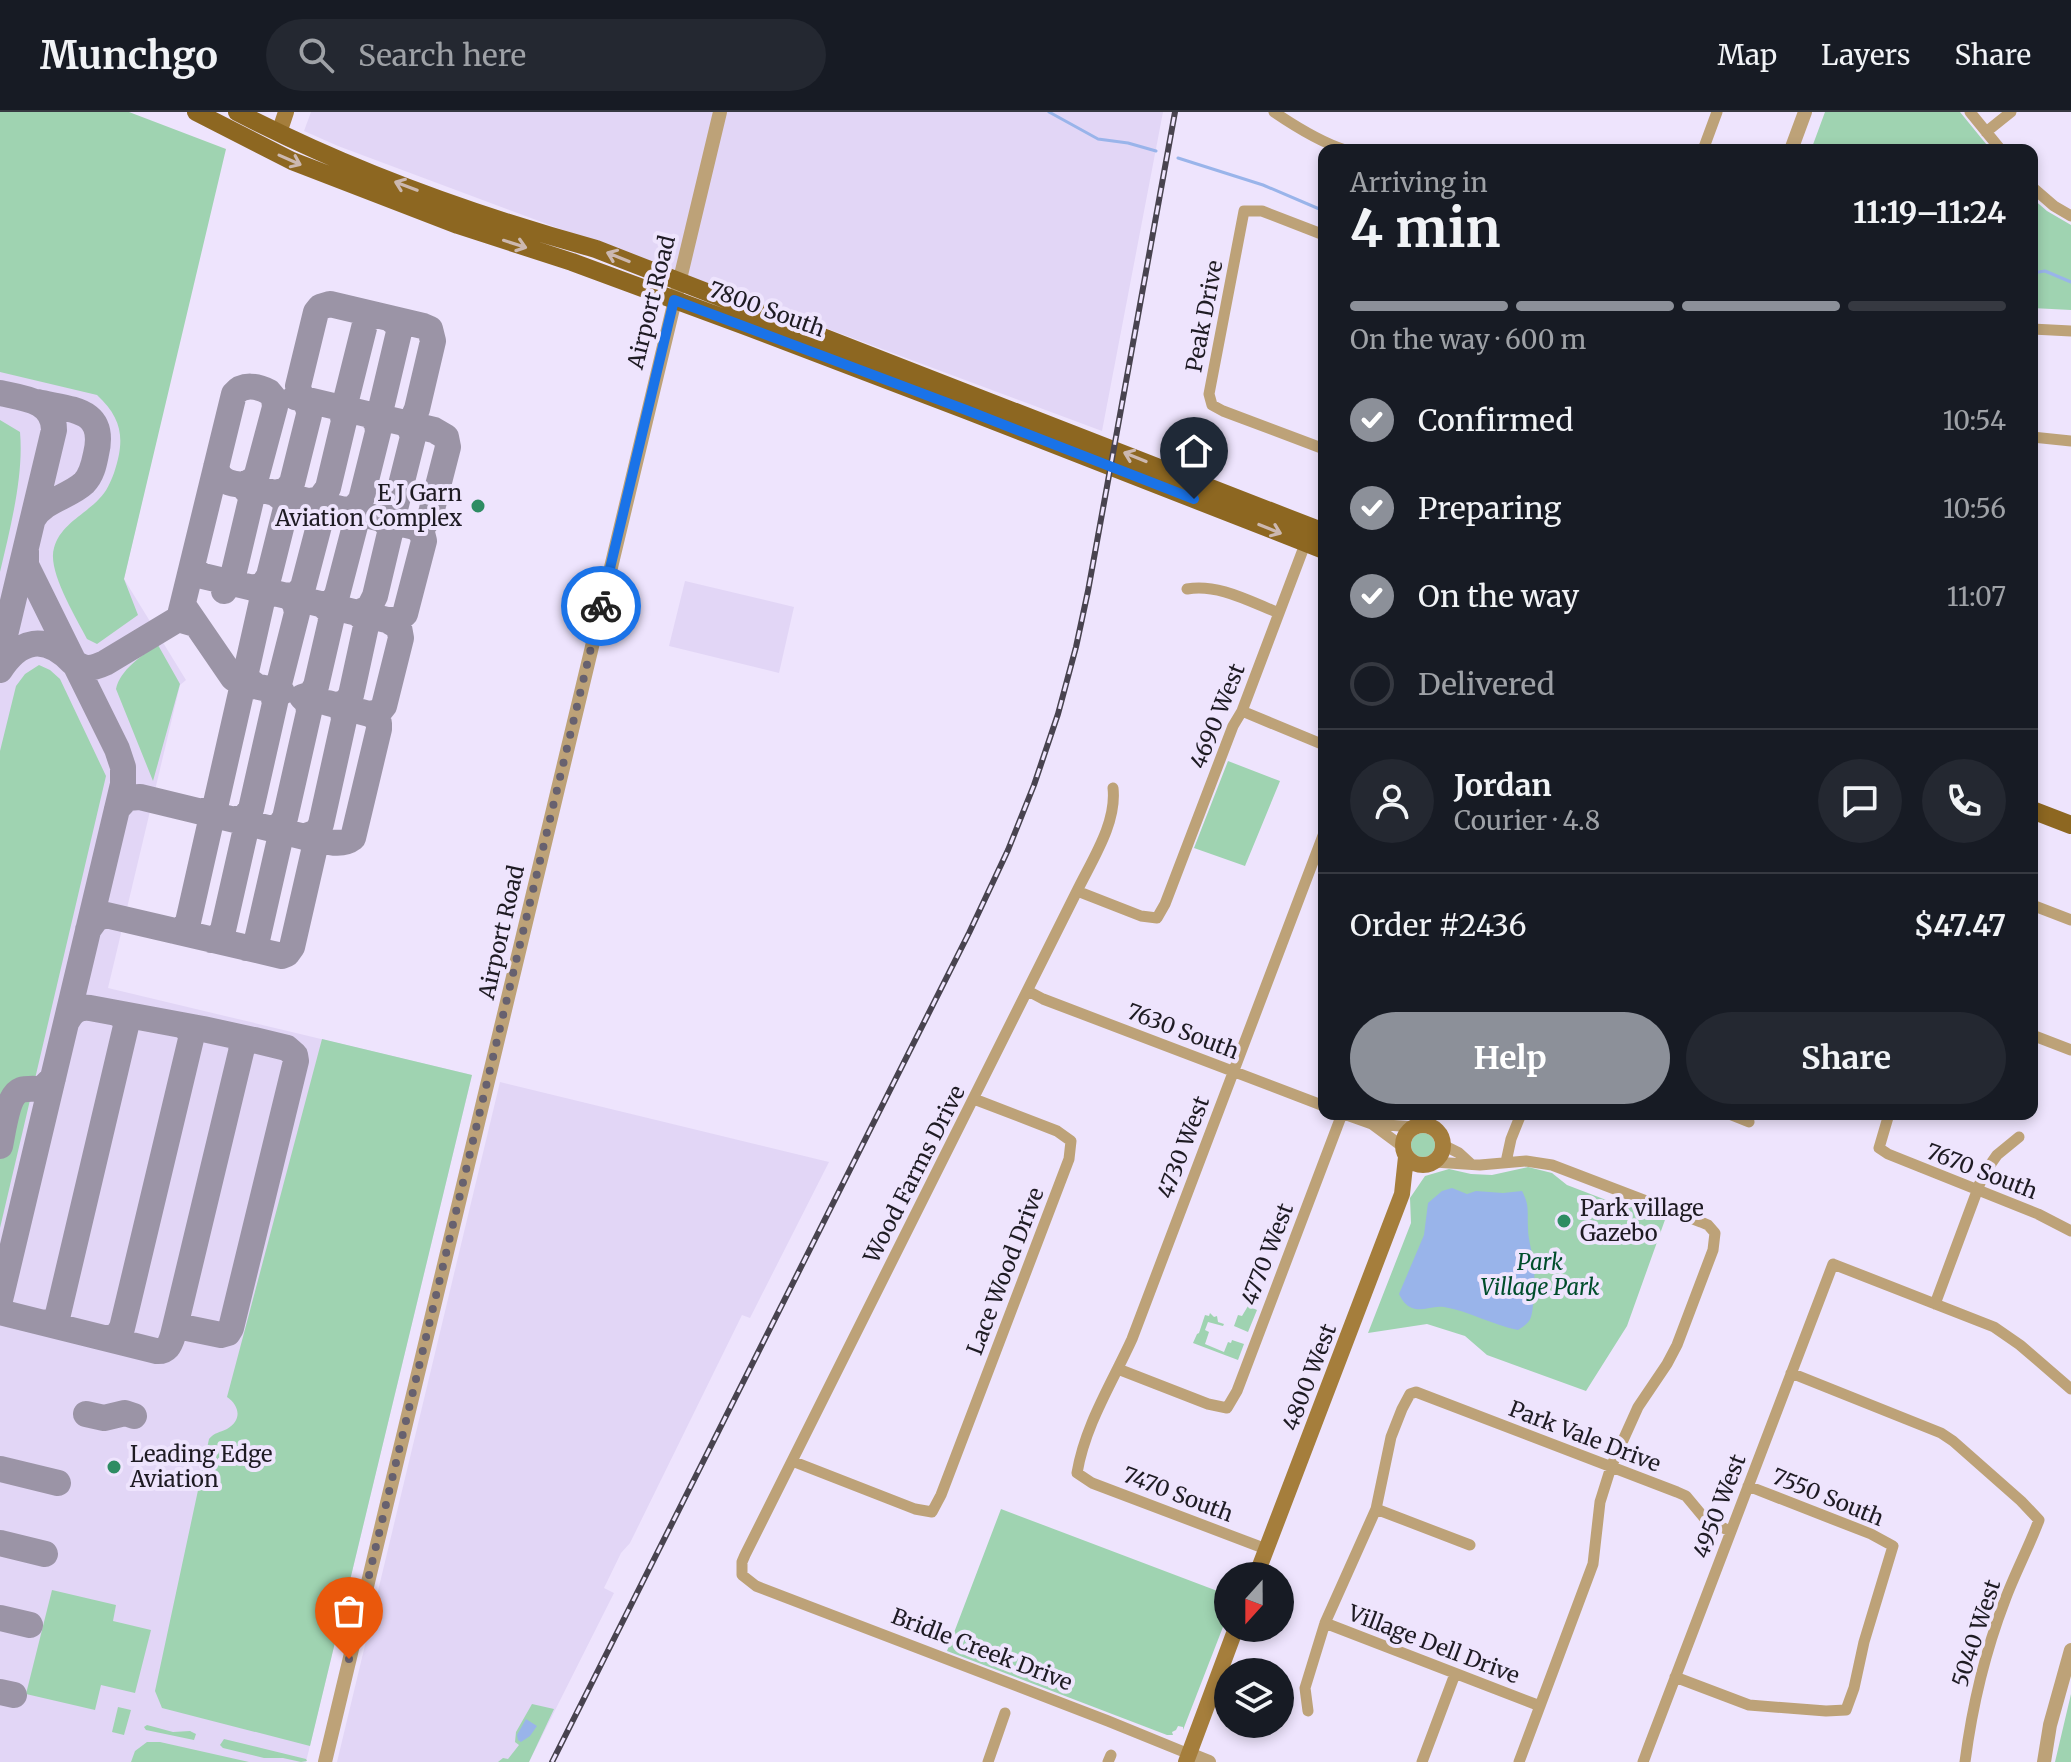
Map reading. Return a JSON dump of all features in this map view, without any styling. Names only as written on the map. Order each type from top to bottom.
[{"type":"main road","name":"7800 South","points":[[196,112],[292,161],[458,225],[572,262],[677,291],[1114,449],[1314,534]]},
{"type":"main road","points":[[209,112],[272,138],[279,133],[286,112]]},
{"type":"main road","name":"7800 South","points":[[237,112],[341,161],[431,196],[596,249],[677,291]]},
{"type":"main road","points":[[2038,812],[2071,825]]},
{"type":"main road","name":"4800 West","points":[[1402,1194],[1441,1156],[1442,1120]]},
{"type":"main road","points":[[1420,1122],[1431,1127],[1442,1141]]},
{"type":"main road","name":"4800 West","points":[[1261,1562],[1402,1194],[1405,1136],[1420,1122]]},
{"type":"main road","points":[[1404,1152],[1415,1164],[1430,1164]]},
{"type":"main road","points":[[1187,1758],[1231,1642]]},
{"type":"street","name":"Airport Road","points":[[325,1762],[720,112]]},
{"type":"street","points":[[1274,112],[1332,144]]},
{"type":"street","points":[[1705,144],[1717,112]]},
{"type":"street","points":[[1793,144],[1805,112]]},
{"type":"street","points":[[1970,112],[1996,144]]},
{"type":"street","points":[[1986,132],[2011,112]]},
{"type":"street","points":[[2038,192],[2071,216]]},
{"type":"street","name":"Peak Drive","points":[[1318,233],[1262,211],[1244,211],[1209,394],[1212,405],[1318,447]]},
{"type":"street","points":[[2038,329],[2071,331]]},
{"type":"street","points":[[2038,438],[2071,441]]},
{"type":"street","name":"4690 West","points":[[1077,891],[1141,916],[1157,918],[1279,613],[1314,534]]},
{"type":"street","points":[[1187,589],[1215,589],[1279,613]]},
{"type":"street","points":[[1242,711],[1318,743]]},
{"type":"street","name":"Wood Farms Drive","points":[[742,1575],[742,1562],[1077,891],[1111,818],[1113,788]]},
{"type":"street","name":"4730 West","points":[[1077,1473],[1095,1417],[1132,1339],[1318,849]]},
{"type":"street","points":[[2038,907],[2071,920]]},
{"type":"street","name":"7630 South","points":[[1028,991],[1318,1104]]},
{"type":"street","points":[[2038,1037],[2071,1050]]},
{"type":"street","name":"Lace Wood Drive","points":[[792,1461],[915,1509],[932,1512],[941,1495],[1069,1159],[1071,1141],[1057,1131],[974,1099]]},
{"type":"street","name":"4770 West","points":[[1118,1369],[1208,1404],[1227,1408],[1237,1391],[1341,1120]]},
{"type":"street","points":[[1360,1120],[1372,1124],[1420,1122]]},
{"type":"street","points":[[1506,1162],[1519,1120]]},
{"type":"street","points":[[1744,1120],[1749,1122]]},
{"type":"street","name":"7670 South","points":[[1887,1120],[1879,1148],[1902,1161],[2038,1214],[2071,1231]]},
{"type":"street","points":[[1372,1124],[1404,1152]]},
{"type":"street","points":[[2019,1137],[1997,1155],[1983,1175],[1935,1304],[2007,1335],[2071,1389]]},
{"type":"street","points":[[1442,1141],[1472,1165]]},
{"type":"street","points":[[1430,1164],[1480,1165],[1526,1161],[1552,1165],[1701,1222],[1715,1233],[1713,1250],[1677,1345],[1638,1407],[1611,1467],[1600,1502],[1593,1564],[1519,1762]]},
{"type":"street","name":"4950 West","points":[[1643,1762],[1833,1264],[1935,1304]]},
{"type":"street","name":"5040 West","points":[[1791,1373],[1941,1433],[2039,1520],[1991,1639],[1971,1718],[1965,1762]]},
{"type":"street","name":"Park Vale Drive","points":[[1416,1392],[1686,1496],[1706,1520],[1730,1531]]},
{"type":"street","name":"Village Dell Drive","points":[[1416,1392],[1406,1399],[1391,1437],[1376,1509],[1325,1623],[1540,1706]]},
{"type":"street","name":"7470 South","points":[[1077,1473],[1092,1483],[1266,1549]]},
{"type":"street","name":"7550 South","points":[[1675,1677],[1749,1705],[1846,1710],[1893,1546],[1871,1534],[1748,1486]]},
{"type":"street","points":[[1376,1509],[1470,1545]]},
{"type":"street","name":"Bridle Creek Drive","points":[[742,1575],[756,1586],[1108,1721],[1187,1758],[1209,1762]]},
{"type":"street","points":[[1308,1711],[1305,1688],[1325,1623]]},
{"type":"street","points":[[2044,1762],[2050,1725],[2071,1650]]},
{"type":"street","points":[[1422,1762],[1455,1674]]},
{"type":"street","points":[[1004,1762],[988,1759],[1005,1713]]},
{"type":"shaded area","points":[[0,112],[129,112],[186,312],[124,579],[186,680],[180,685],[108,988],[472,1075],[306,1762],[0,1762]]},
{"type":"shaded area","points":[[311,112],[1163,112],[1102,431],[338,146],[304,131]]},
{"type":"shaded area","points":[[685,581],[794,607],[779,673],[669,646]]},
{"type":"shaded area","points":[[500,1082],[829,1162],[750,1318],[742,1315],[630,1543],[621,1553],[604,1588],[614,1593],[529,1762],[337,1762]]},
{"type":"green space","points":[[0,112],[129,112],[226,149],[124,579],[138,615],[97,644],[87,639],[58,581],[54,548],[61,533],[108,487],[120,450],[119,431],[112,413],[97,395],[0,372]]},
{"type":"green space","points":[[1825,112],[1960,112],[1986,144],[1813,144]]},
{"type":"green space","points":[[2038,203],[2071,225],[2071,310],[2038,308]]},
{"type":"green space","points":[[0,420],[20,432],[21,449],[15,502],[0,572]]},
{"type":"green space","points":[[158,645],[180,684],[153,781],[116,689],[127,669]]},
{"type":"green space","points":[[39,665],[60,679],[106,776],[0,1228],[0,751],[16,686],[25,674]]},
{"type":"green space","points":[[1228,761],[1280,781],[1245,866],[1194,848]]},
{"type":"green space","points":[[322,1039],[472,1075],[310,1746],[162,1708],[155,1691],[209,1439],[227,1429],[237,1417],[234,1404],[227,1397]]},
{"type":"green space","points":[[1423,1133],[1434,1140],[1435,1145],[1428,1156],[1423,1157],[1412,1150],[1411,1145],[1418,1134]]},
{"type":"green space","name":"Park Village Park","points":[[1528,1167],[1552,1173],[1567,1185],[1614,1203],[1637,1206],[1666,1217],[1627,1326],[1586,1391],[1487,1355],[1465,1336],[1427,1324],[1368,1333],[1411,1223],[1410,1198],[1425,1176],[1449,1169],[1492,1175]]},
{"type":"green space","points":[[1248,1306],[1257,1310],[1248,1332],[1234,1326],[1238,1315],[1242,1316]]},
{"type":"green space","points":[[1210,1313],[1224,1324],[1208,1322],[1205,1344],[1224,1352],[1232,1340],[1244,1344],[1238,1360],[1193,1343],[1205,1315],[1209,1316]]},
{"type":"green space","points":[[1001,1509],[1214,1590],[1214,1642],[1217,1642],[1183,1730],[1178,1726],[1173,1735],[947,1651]]},
{"type":"green space","points":[[52,1590],[116,1605],[113,1621],[151,1630],[135,1693],[101,1685],[95,1710],[26,1694]]},
{"type":"green space","points":[[2071,1694],[2071,1762],[2055,1762]]},
{"type":"green space","points":[[532,1704],[554,1709],[529,1762],[498,1762],[508,1759],[519,1745],[515,1742],[516,1732]]},
{"type":"green space","points":[[118,1707],[131,1710],[124,1735],[112,1732]]},
{"type":"green space","points":[[144,1727],[196,1734],[194,1740],[146,1730]]},
{"type":"green space","points":[[224,1739],[307,1761],[264,1758],[223,1748],[220,1745]]},
{"type":"green space","points":[[147,1742],[160,1742],[249,1762],[131,1762],[135,1751]]},
{"type":"water","points":[[1452,1188],[1467,1194],[1476,1191],[1522,1191],[1525,1196],[1534,1266],[1534,1292],[1530,1319],[1518,1330],[1444,1307],[1412,1308],[1399,1294],[1424,1235],[1428,1203],[1442,1191]]},
{"type":"water","points":[[526,1719],[537,1726],[521,1742],[517,1735]]},
{"type":"waterway","points":[[1049,112],[1098,139],[1156,151]]},
{"type":"waterway","points":[[1178,158],[1263,185],[1318,208]]},
{"type":"waterway","points":[[2038,272],[2045,271],[2071,282]]},
{"type":"taxiway","points":[[275,493],[286,490],[292,483],[309,415],[298,386],[316,312],[320,307],[330,304],[430,329],[433,341],[417,409],[413,418],[404,423],[413,437],[396,505],[392,513],[382,519],[389,526],[390,533],[375,596],[369,608],[357,613],[366,626],[351,695],[346,702],[337,705],[343,712],[344,720],[321,824],[317,832],[306,836]]},
{"type":"taxiway","points":[[310,501],[320,499],[328,488],[344,421],[337,407],[346,400],[366,320],[376,315]]},
{"type":"taxiway","points":[[246,948],[257,940],[280,839],[272,828],[280,825],[285,818],[309,712],[308,703],[302,697],[311,694],[316,686],[331,621],[330,612],[323,605],[332,602],[337,595],[355,526],[353,517],[345,510],[354,508],[361,500],[378,432],[377,423],[370,415],[381,408],[399,332],[397,324],[389,318]]},
{"type":"taxiway","points":[[179,619],[234,394],[242,388],[251,387],[269,392],[274,398],[275,407],[256,478],[244,485],[230,483],[220,476],[218,472],[216,467]]},
{"type":"taxiway","points":[[0,393],[43,406],[53,420],[54,430],[0,656]]},
{"type":"taxiway","points":[[295,397],[434,430],[446,437],[448,447],[430,517],[424,525],[415,527]]},
{"type":"taxiway","points":[[33,519],[44,507],[87,480],[98,439],[91,419],[83,414],[37,402]]},
{"type":"taxiway","points":[[193,565],[195,571],[203,576],[387,620],[398,620],[405,614],[424,541],[422,533],[415,527],[242,485]]},
{"type":"taxiway","points":[[224,591],[232,580],[251,500],[242,485]]},
{"type":"taxiway","points":[[256,686],[248,680],[246,672],[262,601],[260,593],[253,588],[263,585],[269,576],[286,508],[284,500],[275,493]]},
{"type":"taxiway","points":[[211,940],[223,930],[245,833],[236,819],[244,818],[251,809],[275,703],[268,689],[280,680],[297,613],[295,603],[288,596],[297,594],[303,587],[320,522],[319,510],[310,501]]},
{"type":"taxiway","points":[[0,1300],[123,784],[123,767],[117,749],[26,565],[26,551]]},
{"type":"taxiway","points":[[183,605],[233,678],[241,683],[282,692]]},
{"type":"taxiway","points":[[72,660],[84,667],[96,667],[178,619],[195,624]]},
{"type":"taxiway","points":[[371,714],[384,706],[401,638],[399,627],[387,620]]},
{"type":"taxiway","points":[[0,670],[16,652],[33,644],[52,647],[72,662]]},
{"type":"taxiway","points":[[175,931],[182,930],[188,922],[210,825],[209,817],[203,811],[216,803],[241,693],[247,687],[256,686]]},
{"type":"taxiway","points":[[306,836],[336,843],[353,838],[379,729],[373,715],[328,703]]},
{"type":"taxiway","points":[[88,930],[96,919],[106,915],[282,956],[292,947],[314,851],[309,838],[140,797],[127,798],[117,809]]},
{"type":"taxiway","points":[[67,1021],[76,1010],[90,1008],[254,1040],[287,1048],[295,1055],[231,1328],[221,1335],[182,1327],[173,1335]]},
{"type":"taxiway","points":[[45,1323],[54,1321],[58,1314],[126,1026],[125,1018],[116,1013]]},
{"type":"taxiway","points":[[106,1338],[116,1337],[122,1328],[191,1039],[190,1031],[182,1025]]},
{"type":"taxiway","points":[[0,1312],[156,1351],[168,1347],[242,1048],[233,1036]]},
{"type":"taxiway","points":[[0,1146],[6,1115],[16,1093],[23,1089],[42,1089],[53,1078]]},
{"type":"taxiway","points":[[86,1414],[104,1418],[125,1413],[134,1416]]},
{"type":"taxiway","points":[[0,1469],[58,1483]]},
{"type":"taxiway","points":[[0,1543],[45,1554]]},
{"type":"taxiway","points":[[0,1618],[30,1625]]},
{"type":"taxiway","points":[[0,1692],[14,1695]]},
{"type":"railway","points":[[552,1762],[969,933],[1034,785],[1058,714],[1088,591],[1175,112]]},
{"type":"way so far","points":[[349,1659],[601,606]]},
{"type":"place","name":"E J Garn Aviation Complex","points":[[478,506]]},
{"type":"place","name":"Park village Gazebo","points":[[1564,1221]]},
{"type":"place","name":"Leading Edge Aviation","points":[[114,1467]]},
{"type":"route","points":[[601,606],[674,300],[1194,499]]}]
